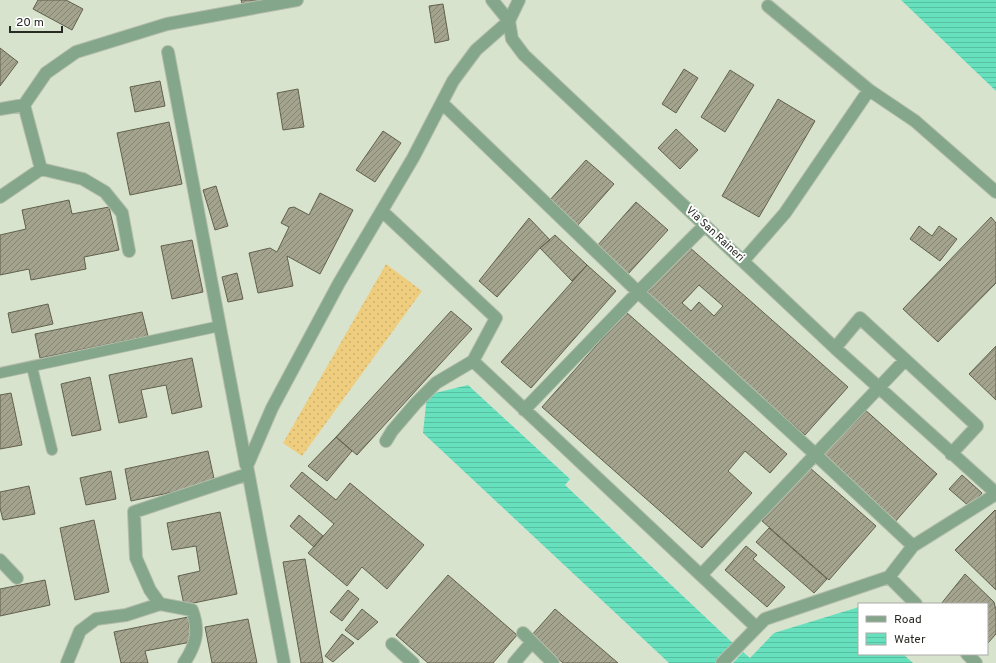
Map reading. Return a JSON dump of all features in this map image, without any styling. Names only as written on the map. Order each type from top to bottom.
[{"type":"street","points":[[0,109],[24,105],[46,73],[76,52],[167,24],[297,0]]},
{"type":"street","points":[[492,0],[509,21]]},
{"type":"street","points":[[160,604],[150,590],[136,558],[134,512],[247,470],[272,408],[339,283],[414,158],[453,81],[476,50],[509,21],[519,0]]},
{"type":"street","points":[[768,6],[869,90],[915,121],[996,192]]},
{"type":"street","name":"Via San Raineri","points":[[509,21],[512,39],[524,55],[835,348],[996,493]]},
{"type":"street","points":[[168,52],[284,663]]},
{"type":"street","points":[[743,261],[785,214],[869,90]]},
{"type":"street","points":[[442,103],[638,292],[913,546]]},
{"type":"street","points":[[24,105],[41,169]]},
{"type":"street","points":[[0,198],[41,169],[83,178],[105,192],[122,213],[129,251]]},
{"type":"street","points":[[382,211],[496,318],[473,361],[436,383],[416,403],[392,431],[386,441]]},
{"type":"street","points":[[524,410],[705,225]]},
{"type":"street","points":[[835,348],[860,318],[977,426],[951,454]]},
{"type":"street","points":[[701,574],[905,360]]},
{"type":"street","points":[[473,361],[756,627]]},
{"type":"street","points":[[722,663],[764,619],[889,577],[913,546],[996,493]]},
{"type":"street","points":[[0,560],[17,578]]},
{"type":"street","points":[[889,577],[915,603]]},
{"type":"street","points":[[67,663],[80,631],[96,619],[126,615],[160,604],[192,610],[196,619],[197,633],[192,652],[184,663]]},
{"type":"street","points":[[523,633],[553,663]]},
{"type":"street","points":[[514,663],[532,642]]},
{"type":"street","points":[[392,644],[413,663]]},
{"type":"street","points":[[968,655],[976,663]]},
{"type":"lane","points":[[0,373],[220,326]]},
{"type":"lane","points":[[32,367],[52,450]]},
{"type":"shaded area","points":[[386,264],[422,291],[302,456],[283,443]]},
{"type":"water","points":[[901,0],[996,0],[996,91]]},
{"type":"water","points":[[468,385],[570,479],[565,485],[736,646],[722,663],[669,663],[423,433],[427,395]]},
{"type":"water","points":[[858,607],[858,655],[904,655],[913,663],[733,663],[743,652],[750,658],[774,633]]},
{"type":"building","points":[[38,0],[66,0],[83,9],[72,30],[33,9]]},
{"type":"building","points":[[241,0],[271,0],[243,6]]},
{"type":"building","points":[[443,4],[449,40],[435,43],[429,6]]},
{"type":"building","points":[[0,48],[18,62],[0,86]]},
{"type":"building","points":[[684,69],[698,78],[676,113],[662,104]]},
{"type":"building","points":[[730,70],[754,85],[725,132],[701,117]]},
{"type":"building","points":[[160,81],[165,106],[135,112],[130,87]]},
{"type":"building","points":[[298,89],[304,127],[283,130],[277,93]]},
{"type":"building","points":[[778,99],[815,121],[759,217],[722,196]]},
{"type":"building","points":[[169,122],[182,184],[130,195],[117,133]]},
{"type":"building","points":[[676,129],[698,150],[680,169],[658,148]]},
{"type":"building","points":[[383,131],[401,143],[375,182],[356,170]]},
{"type":"building","points":[[586,160],[614,184],[577,226],[549,201]]},
{"type":"building","points":[[216,186],[228,226],[215,230],[203,190]]},
{"type":"building","points":[[320,193],[353,210],[320,274],[287,256],[293,286],[258,293],[249,253],[270,248],[277,252],[289,227],[281,223],[289,208],[294,207],[309,215]]},
{"type":"building","points":[[69,200],[72,214],[109,207],[119,250],[84,257],[86,269],[31,280],[29,269],[0,275],[0,235],[26,229],[22,210]]},
{"type":"building","points":[[636,202],[668,230],[628,274],[597,246]]},
{"type":"building","points":[[991,217],[996,223],[996,283],[938,342],[903,309]]},
{"type":"building","points":[[529,218],[550,240],[540,248],[497,297],[479,281]]},
{"type":"building","points":[[919,226],[932,236],[939,226],[957,239],[940,261],[910,239]]},
{"type":"building","points":[[555,235],[587,265],[572,281],[540,248]]},
{"type":"building","points":[[192,240],[203,292],[172,299],[161,246]]},
{"type":"building","points":[[688,246],[848,387],[805,435],[645,295]],"holes":[[[699,285],[723,306],[714,316],[699,302],[691,311],[682,303]]]},
{"type":"building","points":[[587,265],[616,291],[531,388],[501,362]]},
{"type":"building","points":[[237,273],[243,299],[228,302],[222,277]]},
{"type":"building","points":[[48,304],[53,324],[12,333],[8,313]]},
{"type":"building","points":[[451,311],[472,329],[357,455],[336,437]]},
{"type":"building","points":[[142,312],[148,336],[40,358],[35,334]]},
{"type":"building","points":[[626,312],[787,454],[770,473],[745,451],[728,471],[752,493],[702,548],[542,407]]},
{"type":"building","points":[[996,346],[996,400],[969,374]]},
{"type":"building","points":[[192,358],[202,407],[172,414],[166,385],[141,390],[147,417],[119,423],[109,375]]},
{"type":"building","points":[[90,377],[101,430],[72,436],[61,384]]},
{"type":"building","points":[[11,393],[22,445],[0,449],[0,395]]},
{"type":"building","points":[[863,408],[937,474],[894,523],[820,457]]},
{"type":"building","points":[[336,437],[352,451],[327,481],[308,466]]},
{"type":"building","points":[[208,451],[215,483],[131,501],[125,469]]},
{"type":"building","points":[[809,467],[876,526],[829,580],[762,521]]},
{"type":"building","points":[[111,471],[116,499],[86,505],[80,478]]},
{"type":"building","points":[[302,472],[336,500],[350,483],[424,545],[387,589],[362,567],[347,586],[308,553],[334,524],[290,486]]},
{"type":"building","points":[[962,475],[982,493],[970,507],[949,489]]},
{"type":"building","points":[[29,486],[35,514],[3,520],[0,508],[0,492]]},
{"type":"building","points":[[995,510],[996,511],[996,590],[955,550]]},
{"type":"building","points":[[220,512],[237,594],[184,605],[178,576],[200,571],[196,546],[172,550],[167,523]]},
{"type":"building","points":[[299,515],[323,536],[314,547],[290,526]]},
{"type":"building","points":[[94,520],[109,592],[75,600],[60,528]]},
{"type":"building","points":[[769,528],[827,579],[814,593],[756,542]]},
{"type":"building","points":[[746,546],[757,555],[753,559],[785,587],[767,607],[725,570]]},
{"type":"building","points":[[305,559],[323,663],[301,663],[283,562]]},
{"type":"building","points":[[965,574],[994,602],[996,610],[996,634],[988,643],[988,603],[942,603]]},
{"type":"building","points":[[448,575],[517,635],[493,663],[428,663],[396,635]]},
{"type":"building","points":[[45,580],[50,605],[0,616],[0,589]]},
{"type":"building","points":[[348,590],[359,599],[342,621],[330,612]]},
{"type":"building","points":[[362,609],[378,622],[358,640],[345,630]]},
{"type":"building","points":[[555,609],[618,663],[563,663],[531,636]]},
{"type":"building","points":[[188,617],[191,642],[145,651],[148,663],[121,663],[114,632]]},
{"type":"building","points":[[248,619],[257,663],[212,663],[205,627]]},
{"type":"building","points":[[342,634],[354,643],[333,662],[325,656]]}]
